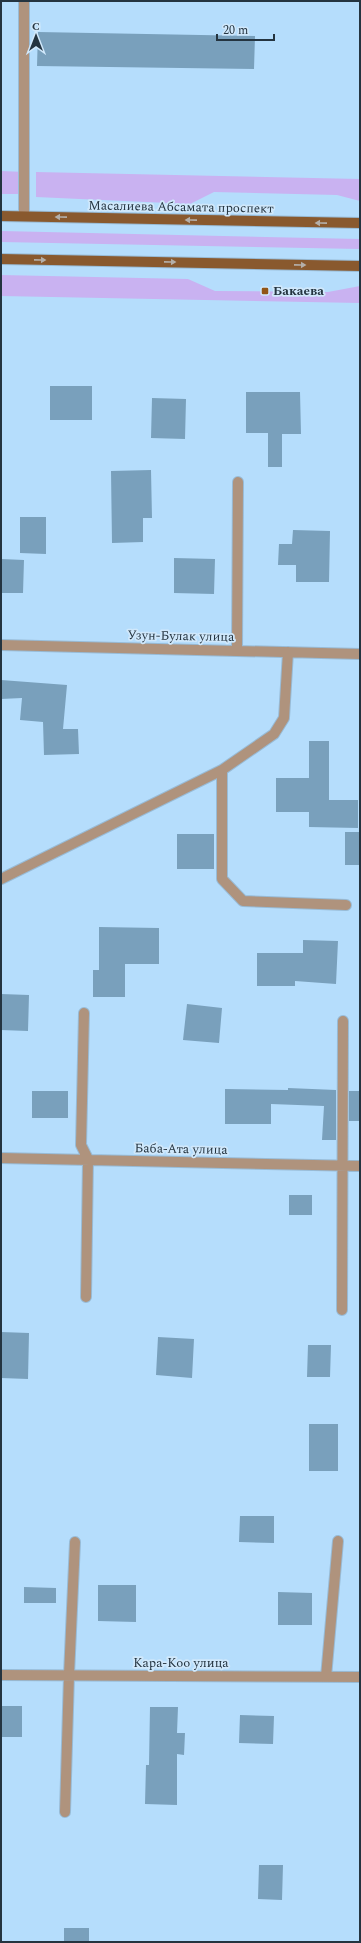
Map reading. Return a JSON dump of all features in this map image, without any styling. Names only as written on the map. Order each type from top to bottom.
[{"type":"main road","name":"Масалиева Абсамата проспект","points":[[1,216],[360,224]]},
{"type":"main road","points":[[1,259],[360,266]]},
{"type":"street","points":[[24,1],[24,216]]},
{"type":"street","points":[[237,650],[238,482]]},
{"type":"street","name":"Узун-Булак улица","points":[[1,646],[237,650],[360,654]]},
{"type":"street","points":[[1,879],[222,770],[274,734],[284,718],[288,652]]},
{"type":"street","points":[[222,770],[222,879],[243,901],[346,905]]},
{"type":"street","points":[[84,1013],[81,1145],[88,1159],[86,1297]]},
{"type":"street","points":[[342,1310],[341,1165],[343,1021]]},
{"type":"street","name":"Баба-Ата улица","points":[[1,1158],[360,1166]]},
{"type":"street","points":[[326,1677],[338,1541]]},
{"type":"street","points":[[65,1812],[68,1676],[75,1542]]},
{"type":"street","name":"Кара-Коо улица","points":[[1,1675],[360,1677]]},
{"type":"shaded area","points":[[1,171],[25,172],[24,194],[1,194]]},
{"type":"shaded area","points":[[36,172],[360,179],[360,201],[337,195],[214,192],[190,204],[36,197]]},
{"type":"shaded area","points":[[1,231],[360,239],[360,249],[1,242]]},
{"type":"shaded area","points":[[1,275],[188,279],[215,291],[328,292],[360,286],[360,303],[1,296]]},
{"type":"building","points":[[38,32],[255,36],[254,69],[37,66]]},
{"type":"building","points":[[50,386],[92,386],[92,420],[50,420]]},
{"type":"building","points":[[246,392],[300,392],[301,434],[282,434],[282,467],[268,467],[268,433],[246,433]]},
{"type":"building","points":[[152,398],[186,399],[185,439],[151,438]]},
{"type":"building","points":[[151,470],[152,518],[143,518],[143,542],[112,543],[111,471]]},
{"type":"building","points":[[20,517],[46,517],[46,554],[20,553]]},
{"type":"building","points":[[293,530],[330,531],[329,582],[296,582],[296,565],[278,565],[279,544],[292,544]]},
{"type":"building","points":[[174,558],[215,559],[214,594],[174,593]]},
{"type":"building","points":[[1,559],[24,560],[23,593],[1,593]]},
{"type":"building","points":[[1,680],[67,685],[63,729],[78,729],[79,754],[44,755],[43,722],[20,720],[22,698],[1,699]]},
{"type":"building","points":[[309,741],[329,741],[329,800],[358,800],[358,828],[309,827],[309,812],[276,812],[276,778],[309,778]]},
{"type":"building","points":[[345,832],[360,832],[360,865],[345,865]]},
{"type":"building","points":[[177,834],[214,834],[214,869],[177,869]]},
{"type":"building","points":[[99,927],[159,928],[159,964],[125,964],[125,997],[93,997],[93,970],[99,970]]},
{"type":"building","points":[[303,940],[338,941],[336,984],[295,981],[295,986],[257,986],[257,953],[303,953]]},
{"type":"building","points":[[1,994],[29,995],[28,1031],[1,1030]]},
{"type":"building","points":[[187,1004],[222,1008],[219,1043],[183,1040]]},
{"type":"building","points":[[288,1088],[336,1090],[336,1140],[322,1140],[324,1106],[271,1104],[271,1124],[225,1124],[225,1089],[288,1090]]},
{"type":"building","points":[[32,1091],[68,1091],[68,1118],[32,1118]]},
{"type":"building","points":[[349,1091],[360,1091],[360,1121],[349,1121]]},
{"type":"building","points":[[289,1195],[312,1195],[312,1215],[289,1215]]},
{"type":"building","points":[[1,1332],[29,1333],[28,1379],[1,1378]]},
{"type":"building","points":[[158,1337],[194,1339],[192,1378],[156,1375]]},
{"type":"building","points":[[308,1345],[331,1345],[330,1377],[307,1377]]},
{"type":"building","points":[[309,1424],[338,1424],[338,1471],[309,1471]]},
{"type":"building","points":[[240,1516],[274,1516],[274,1543],[239,1542]]},
{"type":"building","points":[[98,1585],[136,1585],[136,1622],[98,1621]]},
{"type":"building","points":[[24,1587],[56,1588],[56,1603],[24,1603]]},
{"type":"building","points":[[278,1592],[312,1593],[312,1625],[278,1625]]},
{"type":"building","points":[[1,1706],[22,1706],[22,1737],[1,1737]]},
{"type":"building","points":[[150,1707],[178,1707],[177,1733],[185,1733],[184,1755],[177,1754],[177,1805],[145,1804],[146,1765],[149,1765]]},
{"type":"building","points":[[240,1715],[274,1716],[273,1744],[239,1743]]},
{"type":"building","points":[[259,1865],[283,1865],[282,1900],[258,1899]]},
{"type":"building","points":[[64,1928],[89,1928],[89,1942],[64,1942]]},
{"type":"place","name":"Бакаева","points":[[265,291]]}]
